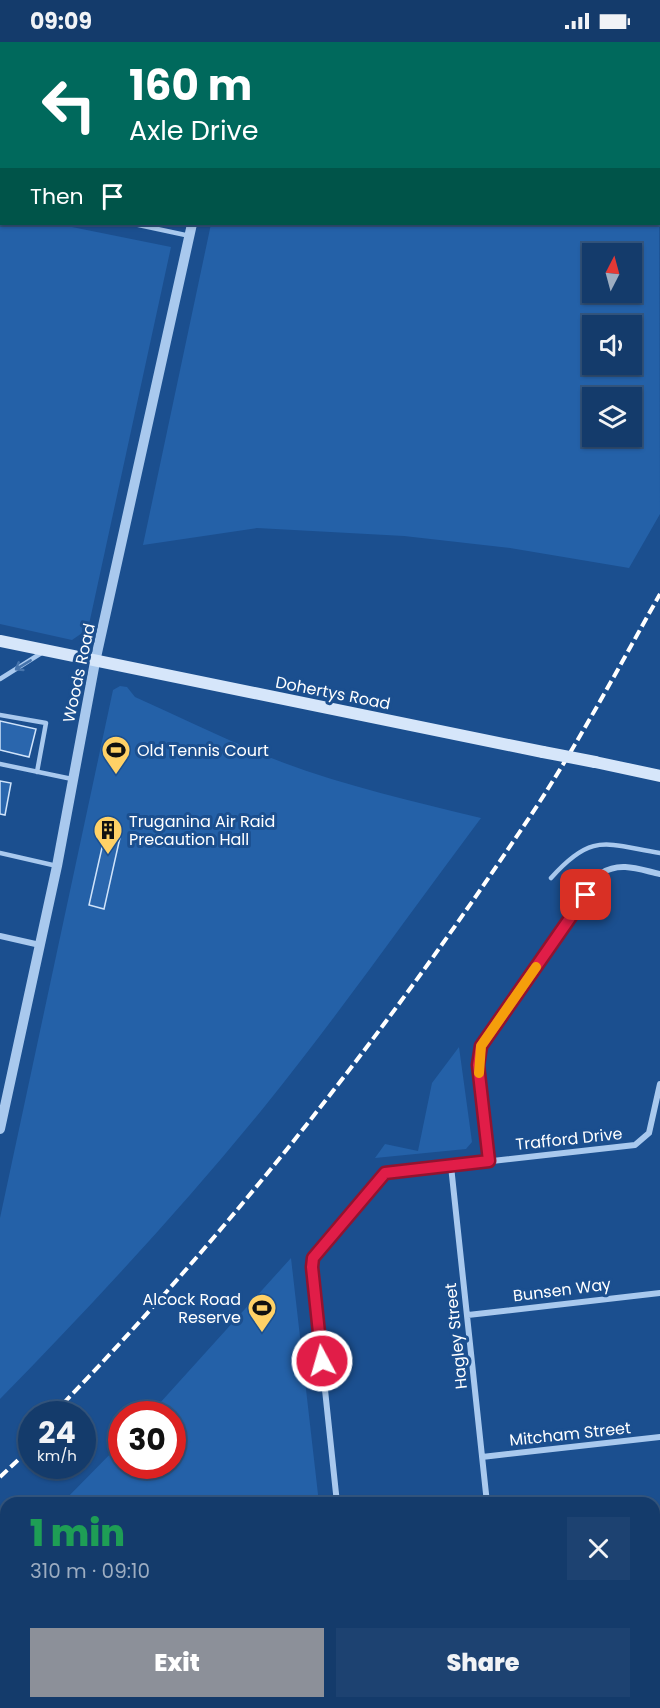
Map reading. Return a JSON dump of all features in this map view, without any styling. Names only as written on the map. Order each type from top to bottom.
[{"type":"main road","name":"Dohertys Road","points":[[0,641],[660,776]]},
{"type":"street","name":"Woods Road","points":[[0,1129],[57,866],[95,662],[192,225]]},
{"type":"street","points":[[489,1161],[478,1065],[481,1046],[602,873],[609,869],[624,867],[660,874]]},
{"type":"street","points":[[0,936],[40,945]]},
{"type":"street","name":"Trafford Drive","points":[[336,1497],[312,1267],[313,1258],[381,1176],[394,1172],[626,1147],[645,1139],[660,1084]]},
{"type":"street","name":"Hagley Street","points":[[451,1166],[486,1497]]},
{"type":"street","name":"Bunsen Way","points":[[468,1315],[660,1293]]},
{"type":"street","name":"Mitcham Street","points":[[482,1457],[660,1437]]},
{"type":"lane","points":[[139,225],[190,236]]},
{"type":"lane","points":[[0,679],[46,651]]},
{"type":"lane","points":[[0,715],[46,723],[37,772]]},
{"type":"lane","points":[[0,764],[72,779]]},
{"type":"lane","points":[[551,878],[578,851],[588,845],[602,843],[660,853]]},
{"type":"lane","points":[[0,853],[57,866]]},
{"type":"shaded area","points":[[0,225],[62,225],[171,247],[88,629],[72,640],[0,624]]},
{"type":"shaded area","points":[[211,225],[659,225],[660,514],[629,568],[510,548],[404,536],[257,528],[143,545]]},
{"type":"shaded area","points":[[120,686],[127,687],[135,697],[245,747],[315,774],[481,818],[320,1035],[234,1144],[136,1256],[0,1399],[0,1218],[113,690]]},
{"type":"shaded area","points":[[459,1047],[472,1142],[466,1149],[375,1158],[385,1144],[418,1151],[432,1083]]},
{"type":"shaded area","name":"Alcock Road Reserve","points":[[291,1258],[318,1497],[68,1497],[86,1479],[96,1479],[96,1468],[108,1456],[108,1479],[186,1479],[186,1401],[162,1401]]},
{"type":"building","points":[[0,721],[36,729],[29,757],[0,750]]},
{"type":"building","points":[[0,781],[11,783],[5,815],[0,814]]},
{"type":"building","name":"Truganina Air Raid Precaution Hall","points":[[106,830],[121,833],[104,909],[89,905]]},
{"type":"railway","points":[[65,1401],[179,1277],[240,1206],[357,1060],[412,986],[557,775],[660,594]]},
{"type":"railway","points":[[0,1477],[18,1460]]},
{"type":"slow traffic","points":[[479,1073],[478,1058],[481,1046],[536,967]]},
{"type":"place","name":"Old Tennis Court","points":[[116,776]]},
{"type":"place","name":"Truganina Air Raid Precaution Hall","points":[[108,856]]},
{"type":"place","name":"Alcock Road Reserve","points":[[262,1334]]},
{"type":"route","points":[[322,1361],[313,1258],[377,1179],[385,1173],[489,1161],[478,1065],[481,1046],[586,895]]}]
